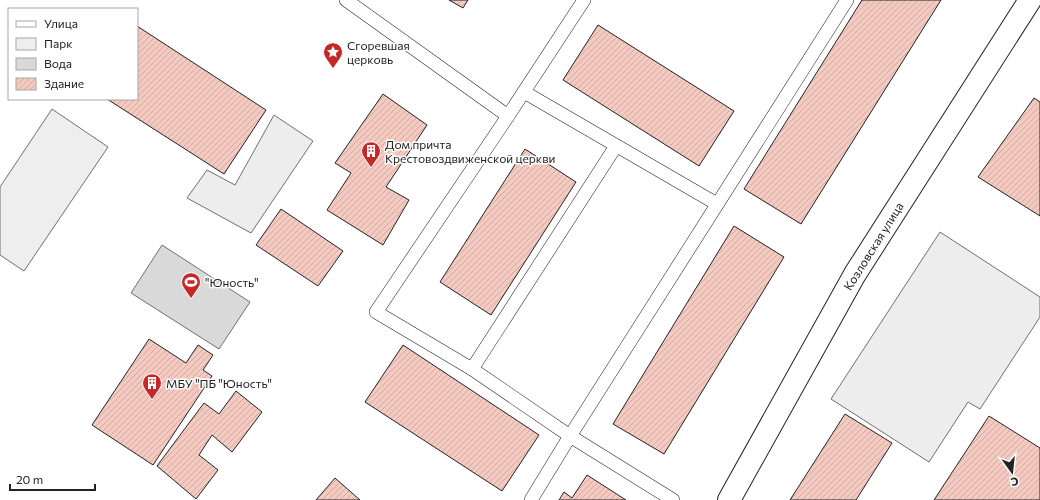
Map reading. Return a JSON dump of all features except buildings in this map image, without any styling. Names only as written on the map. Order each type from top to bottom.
[{"type":"street","name":"Козловская улица","points":[[729,500],[855,274],[1030,0]]},
{"type":"lane","points":[[346,0],[508,116]]},
{"type":"lane","points":[[584,0],[376,312],[472,369],[570,436],[673,500]]},
{"type":"lane","points":[[531,500],[570,436],[847,0]]},
{"type":"lane","points":[[524,92],[717,204]]},
{"type":"lane","points":[[472,369],[616,146]]},
{"type":"green space","points":[[52,109],[108,147],[24,271],[0,255],[0,187]]},
{"type":"shaded area","points":[[274,115],[313,141],[251,233],[187,198],[207,170],[235,185]]},
{"type":"shaded area","points":[[940,232],[1040,297],[1040,317],[980,409],[968,402],[929,462],[831,399]]},
{"type":"water","points":[[162,245],[250,302],[219,349],[131,293]]},
{"type":"place","name":"Сгоревшая церковь","points":[[333,69]]},
{"type":"place","name":"Дом причта Крестовоздвиженской церкви","points":[[371,168]]},
{"type":"place","name":"\"Юность\"","points":[[191,299]]},
{"type":"place","name":"МБУ \"ПБ \"Юность\"","points":[[152,400]]}]
